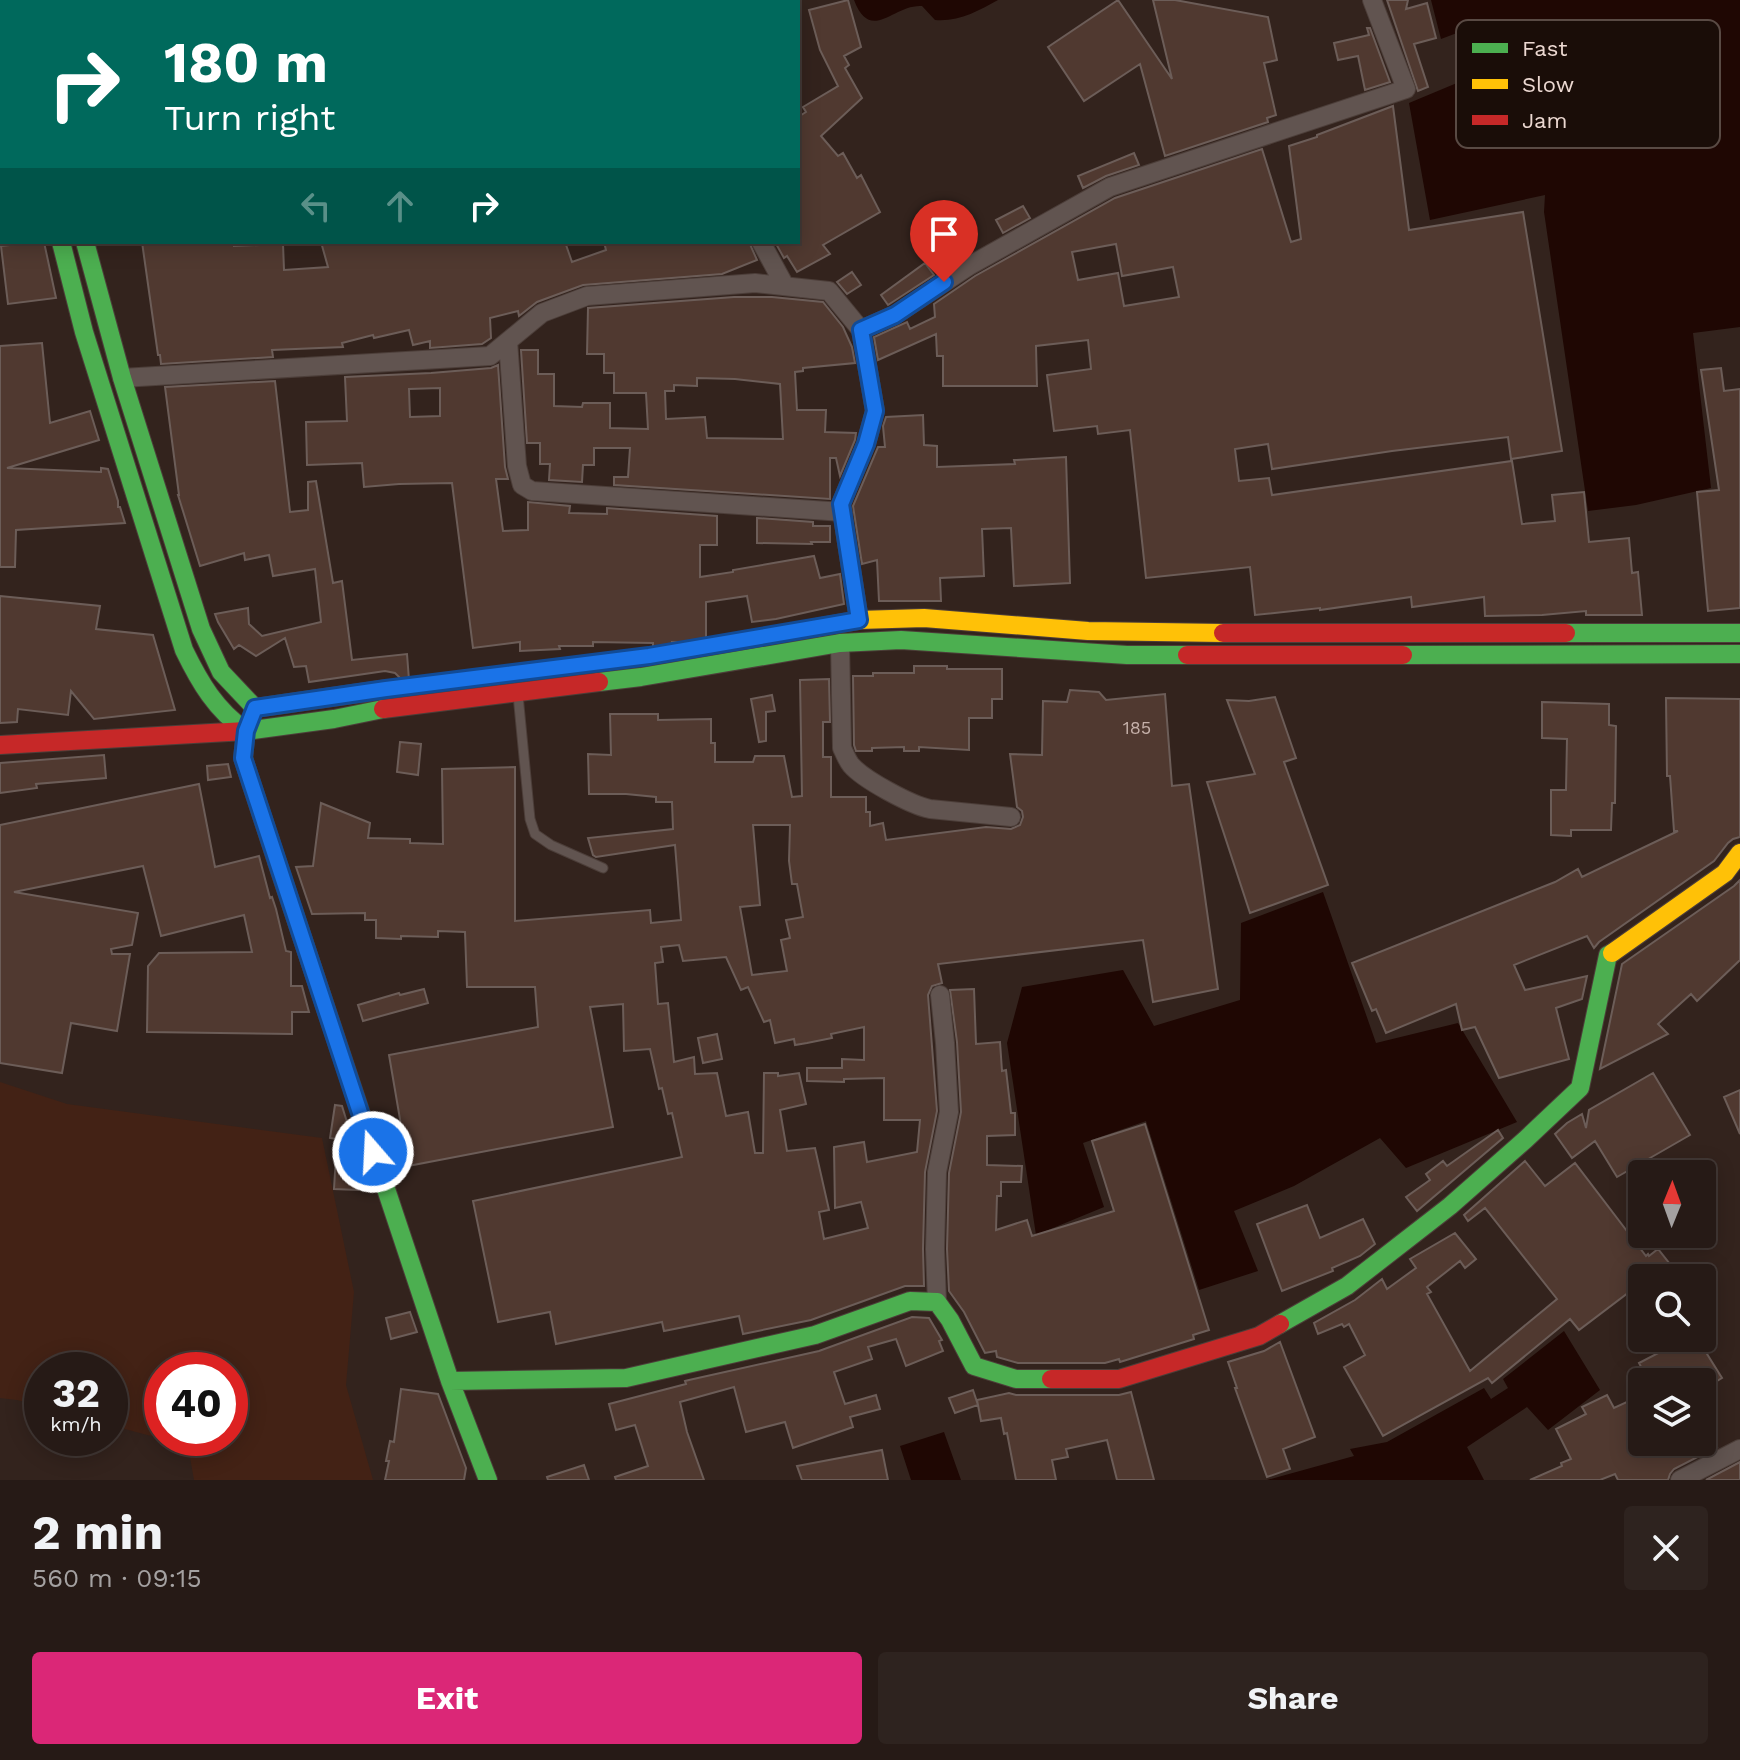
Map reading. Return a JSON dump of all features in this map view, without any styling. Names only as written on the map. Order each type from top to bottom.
[{"type":"main road","points":[[62,244],[84,332],[184,650],[203,688],[225,716],[240,727]]},
{"type":"main road","points":[[86,244],[122,378],[201,629],[221,672],[255,708]]},
{"type":"main road","points":[[790,632],[859,620],[924,618],[1127,632],[1740,633]]},
{"type":"main road","points":[[1127,632],[1127,655]]},
{"type":"main road","points":[[0,745],[213,734],[240,727],[334,719],[396,707],[641,677],[840,643],[901,640],[1127,655],[1740,654]]},
{"type":"main road","points":[[401,687],[255,708],[240,727],[243,758],[450,1381],[488,1480]]},
{"type":"main road","points":[[450,1381],[626,1378],[815,1335],[910,1301],[937,1302],[974,1366],[1016,1379],[1119,1379],[1259,1336],[1347,1286],[1427,1224],[1580,1088],[1608,955],[1725,873],[1740,853]]},
{"type":"street","points":[[861,330],[895,315],[969,266],[1110,187],[1406,89],[1372,0]]},
{"type":"street","points":[[762,244],[785,286]]},
{"type":"street","points":[[122,378],[490,356],[542,313],[587,296],[755,283],[829,291],[861,330],[875,411],[866,444],[841,504],[859,620]]},
{"type":"street","points":[[508,341],[517,466],[522,485],[532,491],[843,512]]},
{"type":"street","points":[[840,643],[842,748],[848,762],[858,772],[917,806],[1011,817]]},
{"type":"street","points":[[937,1302],[937,1172],[949,1112],[940,995]]},
{"type":"street","points":[[1680,1480],[1740,1449]]},
{"type":"lane","points":[[517,692],[530,819],[535,834],[551,845],[603,868]]},
{"type":"shaded area","points":[[854,0],[998,0],[976,12],[952,19],[935,20],[922,6],[875,21],[861,13]]},
{"type":"shaded area","points":[[1431,0],[1740,0],[1740,327],[1693,333],[1711,488],[1636,505],[1588,511],[1544,212],[1545,195],[1430,220],[1409,103],[1456,83],[1456,148],[1720,148],[1720,20],[1456,20],[1456,33],[1441,39]]},
{"type":"shaded area","points":[[1323,892],[1376,1043],[1458,1023],[1517,1122],[1406,1168],[1380,1138],[1294,1186],[1234,1211],[1258,1271],[1199,1290],[1146,1121],[1083,1143],[1104,1207],[1036,1235],[1007,1043],[1022,987],[1123,970],[1154,1026],[1240,1000],[1241,923]]},
{"type":"shaded area","points":[[0,1082],[67,1104],[322,1138],[354,1292],[346,1385],[373,1480],[194,1480],[190,1456],[248,1456],[248,1352],[144,1352],[144,1434],[128,1430],[128,1352],[24,1352],[24,1402],[0,1398]]},
{"type":"shaded area","points":[[1564,1331],[1600,1390],[1548,1430],[1527,1407],[1467,1447],[1484,1480],[1267,1480],[1354,1456],[1350,1449],[1387,1442],[1484,1388],[1491,1399],[1508,1388],[1503,1379]]},
{"type":"shaded area","points":[[944,1432],[961,1480],[911,1480],[900,1446]]},
{"type":"building","points":[[848,0],[861,47],[844,56],[849,65],[845,68],[862,98],[821,136],[838,156],[843,153],[857,178],[861,175],[880,212],[823,245],[830,254],[797,272],[776,244],[800,244],[800,116],[806,112],[803,107],[838,86],[820,50],[809,10]]},
{"type":"building","points":[[1118,0],[1172,79],[1153,0],[1175,0],[1268,17],[1277,60],[1264,63],[1276,115],[1267,118],[1268,122],[1165,156],[1140,64],[1084,101],[1048,47]]},
{"type":"building","points":[[1387,0],[1408,0],[1406,9],[1427,3],[1436,38],[1414,44],[1428,87],[1418,91]]},
{"type":"building","points":[[1367,28],[1370,28],[1390,82],[1365,90],[1358,56],[1338,60],[1334,43],[1369,35]]},
{"type":"building","points":[[1393,106],[1409,230],[1523,212],[1562,451],[1511,459],[1508,437],[1272,469],[1268,444],[1235,449],[1239,481],[1269,478],[1272,495],[1512,461],[1522,524],[1555,521],[1552,495],[1584,492],[1589,542],[1629,538],[1632,573],[1638,572],[1642,615],[1586,615],[1586,611],[1485,616],[1484,597],[1412,607],[1411,597],[1320,610],[1255,615],[1250,567],[1146,578],[1130,430],[1098,434],[1097,426],[1054,431],[1047,375],[1091,369],[1088,340],[1036,346],[1037,386],[943,386],[943,356],[937,356],[936,334],[878,360],[874,337],[907,322],[910,329],[935,317],[934,304],[975,276],[1115,198],[1262,149],[1291,242],[1301,239],[1289,146]],"holes":[[[1116,244],[1122,276],[1173,267],[1179,297],[1124,306],[1118,273],[1078,280],[1072,252]]]},
{"type":"building","points":[[1134,153],[1139,165],[1083,188],[1078,176]]},
{"type":"building","points":[[1023,206],[1030,218],[1003,233],[996,220]]},
{"type":"building","points":[[44,244],[56,298],[8,304],[1,246]]},
{"type":"building","points":[[142,244],[283,244],[284,270],[328,267],[322,244],[566,244],[572,262],[606,250],[604,244],[750,244],[757,260],[722,274],[583,285],[537,302],[519,316],[518,311],[490,318],[491,338],[482,344],[430,348],[430,341],[413,345],[409,330],[374,338],[373,335],[342,343],[343,347],[272,350],[273,357],[161,364]]},
{"type":"building","points":[[925,263],[934,275],[888,305],[881,295]]},
{"type":"building","points":[[852,272],[861,285],[847,294],[837,282]]},
{"type":"building","points":[[734,297],[823,302],[843,327],[855,363],[803,368],[803,371],[795,372],[797,410],[826,410],[825,432],[856,433],[840,476],[836,458],[830,458],[830,499],[614,485],[614,477],[628,477],[630,448],[594,448],[594,465],[583,465],[582,482],[549,480],[550,464],[540,464],[540,443],[527,443],[521,350],[538,350],[538,374],[554,374],[554,406],[582,407],[583,403],[610,403],[610,428],[648,429],[646,393],[614,393],[614,373],[604,373],[604,354],[587,354],[588,308]],"holes":[[[697,378],[780,384],[783,439],[707,438],[705,417],[666,419],[665,391],[674,391],[674,385],[697,386]]]},
{"type":"building","points":[[42,343],[50,423],[90,411],[99,440],[7,468],[101,472],[101,468],[108,469],[125,523],[16,530],[15,567],[0,567],[0,346]]},
{"type":"building","points":[[498,365],[508,479],[496,479],[503,531],[528,530],[528,502],[570,506],[569,513],[607,514],[607,508],[717,516],[717,545],[700,545],[700,577],[814,556],[820,578],[840,574],[844,604],[752,622],[747,596],[706,602],[706,643],[672,642],[672,650],[653,650],[653,643],[593,642],[593,646],[520,651],[520,642],[473,648],[452,483],[364,487],[362,463],[307,465],[306,422],[347,421],[345,377],[491,368]],"holes":[[[440,388],[440,416],[410,417],[409,389]]]},
{"type":"building","points":[[1721,368],[1724,391],[1740,389],[1740,608],[1708,611],[1697,492],[1719,490],[1701,370]]},
{"type":"building","points":[[275,381],[290,512],[308,510],[308,482],[316,481],[333,583],[342,581],[352,660],[407,654],[409,680],[403,681],[395,673],[385,671],[309,682],[306,666],[294,667],[285,638],[256,656],[239,645],[234,649],[218,622],[215,614],[248,608],[249,624],[262,636],[321,622],[315,569],[273,576],[269,555],[245,560],[244,553],[200,566],[178,495],[165,387]]},
{"type":"building","points":[[923,415],[924,445],[937,446],[937,467],[1015,464],[1014,460],[1066,457],[1070,583],[1014,586],[1011,528],[982,529],[984,576],[940,578],[941,601],[879,601],[877,560],[862,564],[853,506],[878,447],[885,447],[883,426],[886,417]]},
{"type":"building","points":[[757,518],[830,526],[830,542],[757,543]]},
{"type":"building","points":[[0,596],[100,606],[96,629],[153,635],[175,710],[94,719],[71,691],[68,715],[18,709],[17,722],[0,723]]},
{"type":"building","points":[[914,666],[1002,669],[1002,699],[992,699],[992,718],[969,718],[969,750],[919,747],[919,751],[904,751],[904,747],[856,751],[853,676],[914,673]]},
{"type":"building","points":[[829,679],[830,722],[823,722],[823,757],[831,757],[831,797],[866,797],[870,826],[883,823],[886,840],[986,827],[1011,829],[1020,825],[1023,817],[1017,807],[1010,754],[1042,755],[1043,701],[1067,702],[1070,690],[1099,692],[1106,700],[1165,694],[1172,786],[1189,784],[1218,989],[1153,1002],[1143,940],[938,964],[942,983],[932,986],[928,995],[937,1111],[925,1172],[924,1286],[905,1286],[811,1320],[743,1334],[739,1316],[664,1331],[662,1322],[556,1344],[550,1312],[498,1322],[473,1201],[682,1157],[672,1113],[668,1114],[662,1088],[659,1089],[650,1049],[624,1051],[623,1004],[590,1007],[613,1127],[408,1166],[389,1055],[538,1027],[535,987],[467,987],[465,932],[438,931],[438,937],[376,938],[376,920],[365,920],[365,913],[312,914],[296,867],[313,866],[321,803],[370,823],[368,838],[443,844],[442,769],[515,767],[515,921],[650,910],[651,923],[681,920],[675,845],[596,857],[588,838],[673,829],[672,802],[656,802],[656,797],[626,794],[589,794],[588,754],[611,755],[610,714],[658,714],[658,720],[711,719],[715,762],[753,762],[755,756],[784,756],[792,797],[802,796],[800,680]],"holes":[[[753,825],[790,825],[792,884],[797,884],[803,917],[786,920],[790,938],[781,940],[787,971],[752,975],[740,907],[760,905]],[[679,945],[683,961],[726,957],[741,990],[748,987],[764,1022],[770,1020],[775,1043],[794,1039],[795,1045],[807,1043],[864,1027],[864,1060],[842,1059],[842,1068],[807,1068],[807,1081],[844,1082],[844,1079],[884,1078],[884,1120],[920,1120],[917,1152],[867,1162],[864,1142],[834,1147],[835,1208],[861,1202],[868,1228],[824,1239],[819,1212],[829,1210],[815,1148],[787,1151],[780,1110],[806,1104],[799,1073],[778,1076],[778,1073],[764,1073],[763,1153],[755,1153],[748,1112],[726,1116],[717,1073],[695,1074],[694,1057],[674,1062],[668,1003],[658,1004],[655,963],[663,962],[661,947]]]},
{"type":"building","points":[[772,695],[775,711],[766,712],[766,741],[759,742],[751,699]]},
{"type":"building","points":[[1275,697],[1296,758],[1284,762],[1328,885],[1250,913],[1207,782],[1255,774],[1227,700]]},
{"type":"building","points":[[1666,698],[1740,699],[1740,837],[1728,843],[1714,861],[1594,948],[1587,936],[1514,965],[1525,990],[1587,976],[1582,999],[1556,1008],[1569,1059],[1499,1078],[1475,1027],[1462,1030],[1456,1004],[1386,1033],[1376,1009],[1372,1011],[1352,963],[1555,882],[1578,869],[1582,877],[1678,831],[1674,831],[1670,776],[1667,776]]},
{"type":"building","points":[[1542,702],[1609,704],[1609,725],[1616,726],[1615,803],[1612,803],[1611,830],[1571,830],[1571,836],[1551,835],[1551,790],[1566,790],[1567,739],[1542,738]]},
{"type":"building","points":[[400,742],[421,744],[418,775],[397,772]]},
{"type":"building","points":[[104,755],[106,778],[36,784],[37,788],[0,793],[0,763]]},
{"type":"building","points":[[228,764],[231,777],[208,780],[207,766]]},
{"type":"building","points":[[199,784],[215,867],[259,856],[286,951],[291,952],[291,986],[302,986],[309,1012],[292,1012],[292,1034],[147,1032],[148,966],[159,953],[252,952],[244,915],[161,936],[143,866],[14,892],[138,913],[132,945],[111,949],[112,954],[130,954],[117,1031],[71,1023],[62,1073],[0,1063],[0,825]]},
{"type":"building","points":[[1740,880],[1740,960],[1697,1001],[1691,994],[1658,1024],[1668,1034],[1600,1069],[1622,964]]},
{"type":"building","points":[[424,989],[428,1003],[363,1021],[358,1005]]},
{"type":"building","points":[[974,989],[976,1044],[1000,1042],[1002,1071],[1006,1070],[1011,1113],[1015,1113],[1015,1135],[987,1136],[987,1165],[1022,1166],[1021,1182],[1001,1182],[1001,1196],[997,1196],[996,1230],[1027,1220],[1032,1236],[1114,1211],[1092,1141],[1145,1124],[1209,1330],[1193,1335],[1194,1339],[1120,1362],[1119,1359],[1105,1363],[1018,1363],[997,1357],[996,1351],[985,1353],[964,1312],[949,1291],[947,1249],[949,1173],[961,1112],[950,990]]},
{"type":"building","points":[[717,1034],[722,1059],[703,1063],[698,1038]]},
{"type":"building","points":[[1653,1073],[1690,1135],[1647,1160],[1628,1160],[1628,1171],[1617,1177],[1595,1141],[1572,1158],[1555,1134],[1582,1114],[1586,1128],[1589,1110]]},
{"type":"building","points":[[1740,1090],[1740,1134],[1724,1097]]},
{"type":"building","points":[[335,1105],[342,1106],[351,1135],[350,1144],[355,1145],[360,1160],[358,1190],[334,1189],[337,1139],[330,1138]]},
{"type":"building","points":[[1498,1130],[1503,1138],[1417,1211],[1406,1197],[1430,1180],[1426,1174],[1443,1161],[1447,1166]]},
{"type":"building","points":[[1525,1161],[1545,1186],[1575,1163],[1628,1232],[1628,1248],[1640,1248],[1646,1256],[1658,1249],[1670,1264],[1628,1264],[1628,1293],[1579,1330],[1570,1319],[1492,1383],[1488,1378],[1383,1436],[1344,1367],[1365,1355],[1349,1324],[1318,1334],[1314,1323],[1355,1300],[1382,1279],[1387,1289],[1416,1268],[1410,1259],[1455,1233],[1476,1259],[1465,1268],[1460,1261],[1427,1287],[1431,1292],[1427,1294],[1470,1371],[1557,1299],[1485,1208],[1468,1221],[1464,1215]]},
{"type":"building","points":[[1307,1205],[1320,1238],[1363,1219],[1375,1244],[1360,1256],[1332,1268],[1333,1271],[1282,1291],[1257,1224]]},
{"type":"building","points":[[410,1312],[417,1332],[391,1339],[386,1318]]},
{"type":"building","points":[[912,1317],[929,1318],[942,1340],[939,1341],[943,1351],[906,1366],[896,1339],[868,1347],[872,1359],[834,1372],[845,1404],[876,1395],[880,1409],[850,1417],[853,1427],[793,1448],[785,1422],[746,1432],[734,1387],[680,1402],[704,1480],[616,1480],[615,1477],[648,1466],[635,1425],[616,1430],[609,1404],[686,1384],[685,1381],[819,1351]]},
{"type":"building","points":[[1280,1342],[1315,1437],[1283,1449],[1290,1469],[1267,1477],[1228,1362],[1264,1351]]},
{"type":"building","points":[[1660,1352],[1706,1352],[1716,1368],[1642,1368],[1639,1363]]},
{"type":"building","points":[[401,1389],[438,1394],[466,1468],[464,1480],[385,1480]]},
{"type":"building","points":[[973,1390],[978,1405],[955,1413],[949,1398]]},
{"type":"building","points":[[1131,1392],[1154,1480],[1117,1480],[1107,1440],[1066,1449],[1068,1457],[1052,1460],[1056,1480],[1016,1480],[1001,1418],[981,1421],[977,1400],[1009,1393],[1119,1395]]},
{"type":"building","points":[[1607,1395],[1614,1408],[1628,1402],[1628,1456],[1699,1456],[1674,1469],[1668,1480],[1618,1480],[1615,1474],[1600,1480],[1530,1480],[1571,1459],[1556,1429],[1586,1414],[1582,1407]]},
{"type":"building","points":[[882,1450],[888,1480],[802,1480],[797,1466]]},
{"type":"building","points":[[1740,1462],[1740,1480],[1706,1480]]},
{"type":"building","points":[[584,1465],[589,1480],[548,1480],[547,1477]]},
{"type":"traffic: fast","points":[[62,244],[84,332],[184,650],[210,695],[246,731],[383,709]]},
{"type":"traffic: fast","points":[[86,244],[122,378],[201,629],[221,672],[255,708]]},
{"type":"traffic: fast","points":[[1566,633],[1740,633]]},
{"type":"traffic: fast","points":[[599,682],[840,643],[901,640],[1127,655],[1187,655]]},
{"type":"traffic: fast","points":[[1403,655],[1740,654]]},
{"type":"traffic: fast","points":[[255,708],[388,689]]},
{"type":"traffic: fast","points":[[277,862],[450,1381],[488,1480]]},
{"type":"traffic: fast","points":[[1280,1324],[1347,1286],[1450,1206],[1580,1088],[1608,955],[1612,953]]},
{"type":"traffic: fast","points":[[450,1381],[626,1378],[815,1335],[910,1301],[937,1302],[974,1366],[1016,1379],[1051,1379]]},
{"type":"traffic: slow","points":[[815,628],[859,620],[924,618],[1088,631],[1223,633]]},
{"type":"traffic: slow","points":[[1612,953],[1725,873],[1740,853]]},
{"type":"traffic: jam","points":[[1223,633],[1566,633]]},
{"type":"traffic: jam","points":[[1187,655],[1403,655]]},
{"type":"traffic: jam","points":[[383,709],[599,682]]},
{"type":"traffic: jam","points":[[0,745],[246,731],[243,758],[277,862]]},
{"type":"traffic: jam","points":[[1051,1379],[1119,1379],[1259,1336],[1280,1324]]},
{"type":"route","points":[[373,1152],[243,758],[246,731],[255,708],[649,656],[859,620],[841,504],[866,444],[875,411],[861,330],[895,315],[944,282]]}]
